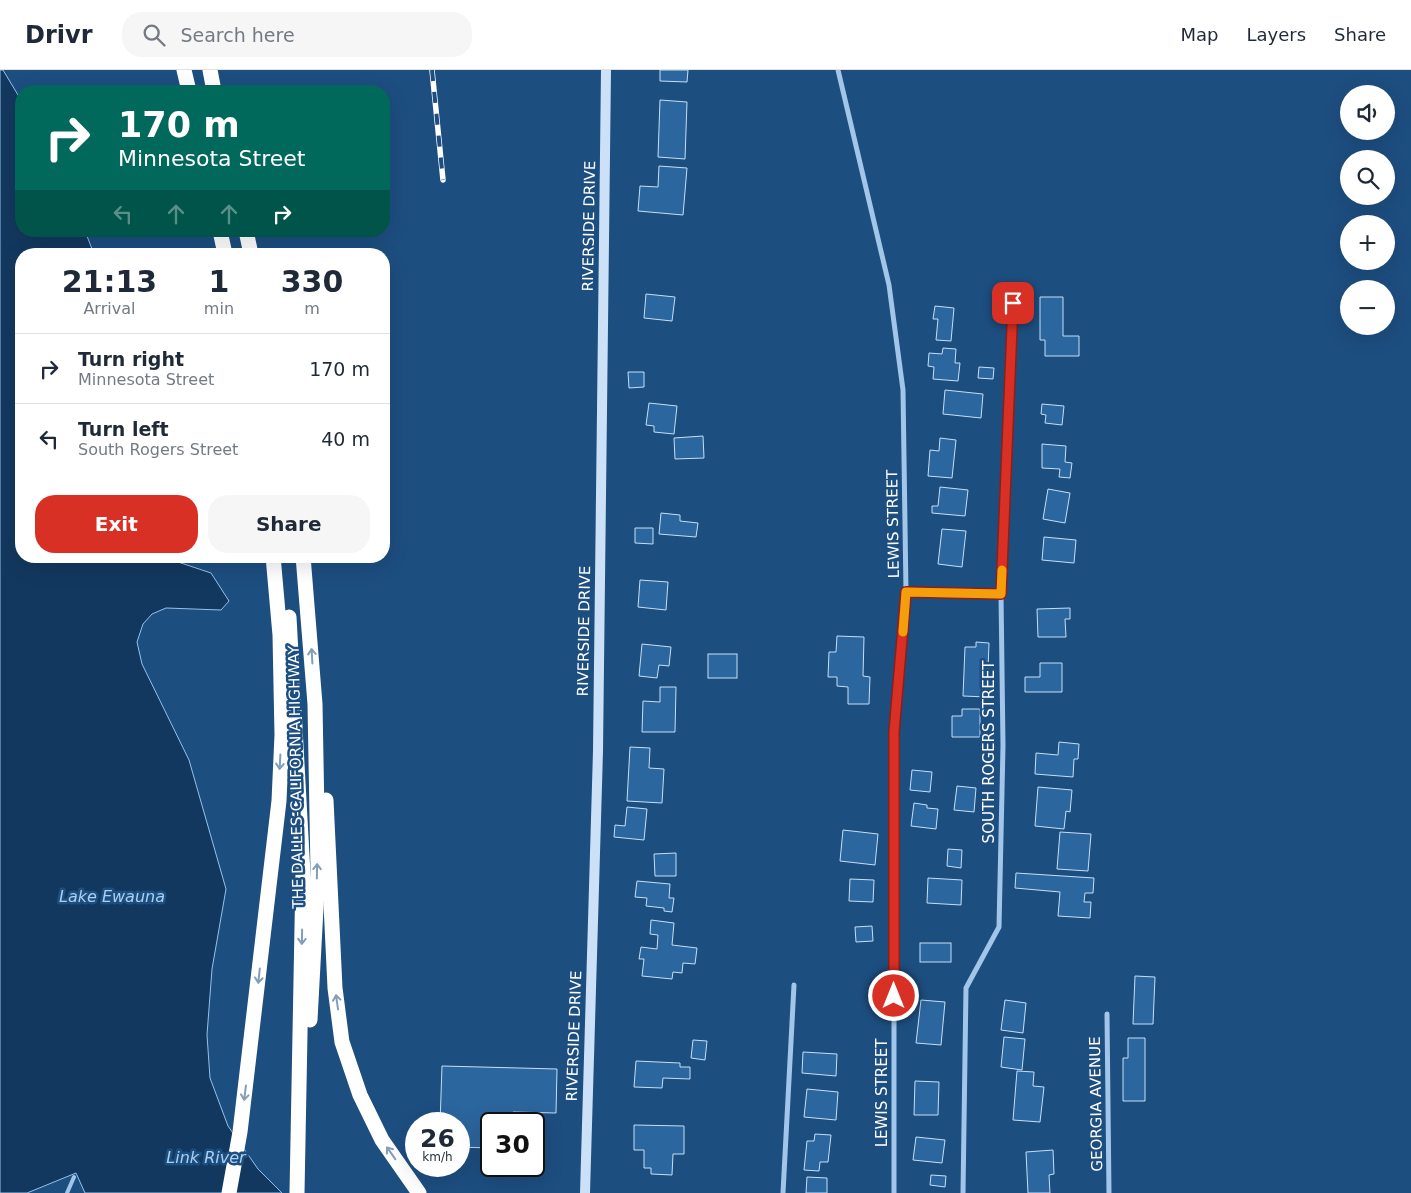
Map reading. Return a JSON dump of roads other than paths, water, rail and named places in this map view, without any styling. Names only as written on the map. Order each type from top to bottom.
[{"type":"highway","points":[[184,70],[188,85]]},
{"type":"highway","points":[[210,70],[213,85]]},
{"type":"highway","points":[[229,1193],[240,1132],[251,1044],[279,792],[282,735],[280,634],[274,563]]},
{"type":"highway","name":"THE DALLES-CALIFORNIA HIGHWAY","points":[[284,563],[291,644],[303,874],[297,1193]]},
{"type":"highway","name":"THE DALLES-CALIFORNIA HIGHWAY","points":[[299,1146],[309,1046],[318,871],[315,704],[304,563]]},
{"type":"highway","points":[[315,704],[326,790],[335,988],[342,1042],[360,1095],[382,1140],[419,1193]]},
{"type":"street","name":"RIVERSIDE DRIVE","points":[[585,1193],[598,751],[606,70]]},
{"type":"street","name":"LEWIS STREET","points":[[838,70],[889,285],[903,390],[906,592],[894,732],[894,1193]]},
{"type":"street","name":"SOUTH ROGERS STREET","points":[[963,1193],[966,988],[999,927],[1003,746],[1001,594],[1013,303]]},
{"type":"street","points":[[906,592],[1001,594]]},
{"type":"street","points":[[783,1193],[794,985]]},
{"type":"street","name":"GEORGIA AVENUE","points":[[1107,1014],[1109,1193]]},
{"type":"lane","points":[[67,1193],[74,1177]]},
{"type":"water","name":"Lake Ewauna","points":[[0,70],[3,70],[15,90],[15,237],[87,237],[92,248],[15,248],[15,563],[181,563],[211,573],[229,601],[221,610],[166,608],[152,614],[143,624],[137,642],[142,664],[189,760],[226,889],[212,969],[207,1035],[210,1078],[228,1126],[258,1169],[282,1193],[85,1193],[76,1173],[27,1193],[0,1193]]},
{"type":"railway","points":[[432,70],[443,180]]},
{"type":"water label","name":"Link River","points":[[206,1157]]}]
